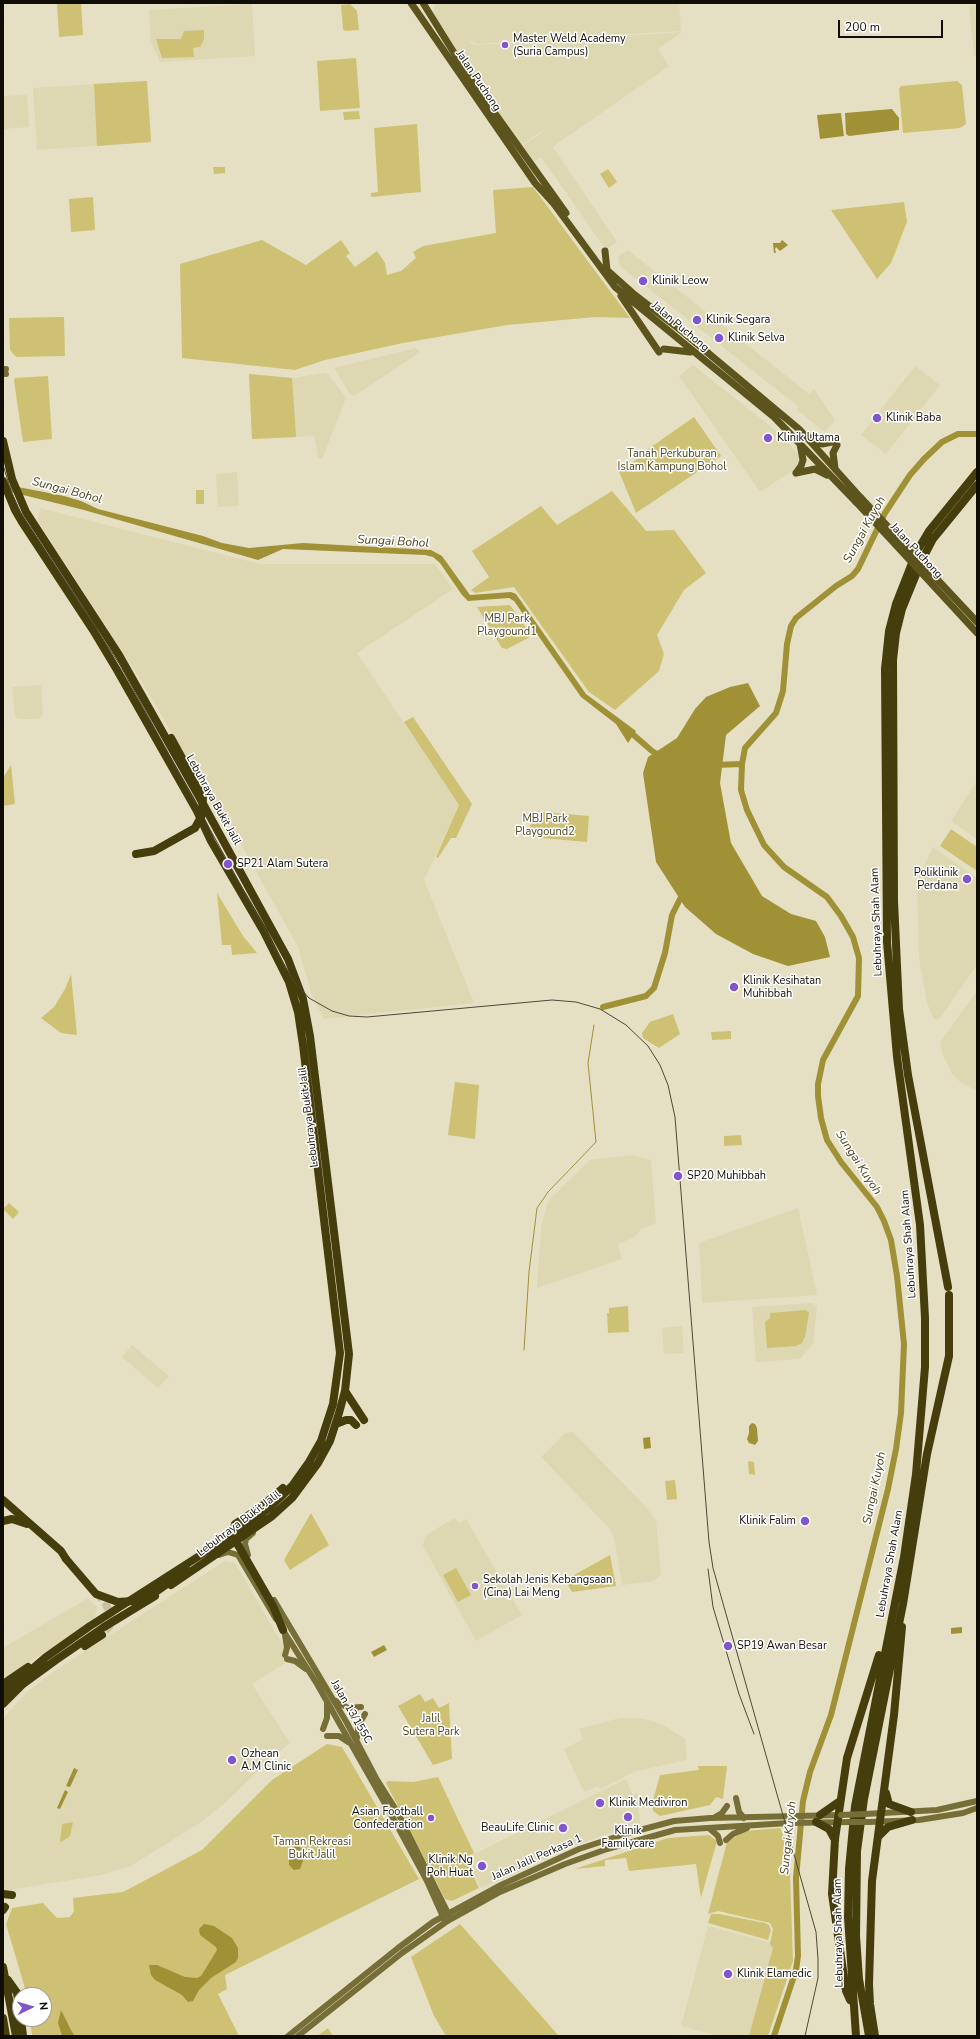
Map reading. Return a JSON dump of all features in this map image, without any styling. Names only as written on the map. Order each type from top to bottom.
[{"type":"highway","name":"Lebuhraya Bukit Jalil","points":[[3,441],[12,479],[26,512],[119,655],[288,959],[303,999],[310,1036],[342,1290],[348,1354],[345,1391],[336,1424],[318,1463],[306,1481],[291,1499],[238,1542],[104,1627],[23,1684],[3,1704]]},
{"type":"highway","name":"Lebuhraya Shah Alam","points":[[856,2036],[852,2004],[848,1917],[849,1868],[855,1806],[904,1557],[916,1474],[922,1419],[925,1318],[920,1226],[897,1056],[887,942],[885,669],[889,631],[896,604],[916,553],[929,531],[977,472]]},
{"type":"highway","name":"Lebuhraya Bukit Jalil","points":[[3,481],[10,499],[22,522],[93,630],[117,670],[281,964],[295,1000],[303,1045],[340,1353],[333,1404],[321,1441],[302,1474],[278,1500],[246,1526],[46,1656],[3,1694]]},
{"type":"highway","name":"Lebuhraya Shah Alam","points":[[869,2036],[859,1978],[856,1936],[857,1851],[864,1799],[903,1604],[930,1438],[949,1356],[949,1291],[909,1081],[898,1008],[894,908],[893,660],[896,633],[902,609],[922,560],[933,539],[977,484]]},
{"type":"highway","points":[[136,854],[154,851],[195,828],[202,815],[203,796],[171,738],[156,721]]},
{"type":"highway","points":[[345,1391],[364,1420]]},
{"type":"highway","points":[[336,1424],[346,1420],[351,1420],[356,1425]]},
{"type":"highway","points":[[283,1630],[273,1606],[233,1534],[235,1524],[261,1507],[302,1474]]},
{"type":"highway","points":[[3,1500],[60,1551],[96,1594],[110,1600],[126,1602],[150,1596],[221,1548],[238,1542]]},
{"type":"highway","points":[[3,1521],[12,1519],[18,1520],[35,1528]]},
{"type":"highway","points":[[852,2004],[846,1991],[832,1894],[835,1840],[840,1801],[854,1734],[895,1602]]},
{"type":"highway","points":[[875,2036],[870,2004],[869,1965],[872,1881],[901,1652],[903,1604]]},
{"type":"highway","points":[[23,1684],[32,1682],[102,1635]]},
{"type":"highway","points":[[3,1684],[17,1673],[46,1656]]},
{"type":"highway","points":[[886,1768],[887,1802],[893,1807],[912,1816]]},
{"type":"highway","points":[[835,1840],[832,1831],[815,1819],[840,1801]]},
{"type":"highway","points":[[877,1838],[888,1827],[912,1816]]},
{"type":"highway","points":[[3,1894],[12,1895]]},
{"type":"highway","points":[[3,1967],[4,1985],[12,2036]]},
{"type":"highway","points":[[4,1985],[16,2036]]},
{"type":"highway","points":[[3,2019],[6,2036]]},
{"type":"main road","name":"Jalan Puchong","points":[[411,3],[536,183],[554,204],[615,287],[692,352],[774,418],[832,478],[859,500],[977,622]]},
{"type":"main road","points":[[418,3],[426,23]]},
{"type":"main road","name":"Jalan Puchong","points":[[423,3],[443,38],[469,78],[607,270],[800,430],[836,469],[859,500],[977,633]]},
{"type":"main road","points":[[428,3],[431,16]]},
{"type":"main road","points":[[605,251],[607,270]]},
{"type":"main road","points":[[616,279],[634,299],[671,328],[678,340],[685,341],[718,361]]},
{"type":"main road","points":[[615,287],[662,350],[692,352]]},
{"type":"main road","points":[[800,430],[817,443],[834,443],[833,453],[836,469]]},
{"type":"main road","points":[[800,444],[802,460],[801,466],[796,473],[815,470],[832,478]]},
{"type":"main road","name":"Jalan 13/155C","points":[[264,1522],[246,1539],[246,1551],[330,1693],[354,1742],[363,1766],[423,1866]]},
{"type":"main road","name":"Jalan 13/155C","points":[[215,1556],[228,1552],[238,1555],[326,1701],[365,1756],[423,1866],[447,1918]]},
{"type":"main road","points":[[283,1630],[286,1642],[286,1657],[295,1661],[309,1671]]},
{"type":"main road","points":[[330,1693],[345,1707],[361,1707]]},
{"type":"main road","points":[[323,1729],[327,1718],[326,1701]]},
{"type":"main road","points":[[327,1736],[339,1736],[354,1742],[358,1724],[365,1714]]},
{"type":"main road","points":[[363,1766],[362,1761],[365,1756]]},
{"type":"main road","points":[[736,1798],[739,1812],[744,1818]]},
{"type":"main road","points":[[912,1816],[962,1806],[977,1801]]},
{"type":"main road","points":[[710,1818],[722,1814],[727,1806]]},
{"type":"main road","points":[[912,1816],[963,1813],[977,1808]]},
{"type":"main road","name":"Jalan Jalil Perkasa 1","points":[[298,2036],[447,1918],[460,1906],[579,1849],[674,1821],[710,1818],[789,1820],[912,1816]]},
{"type":"main road","name":"Jalan Jalil Perkasa 1","points":[[288,2036],[398,1948],[434,1922],[447,1918],[500,1892],[565,1864],[607,1849],[657,1834],[675,1830],[752,1826],[789,1820]]},
{"type":"main road","points":[[710,1829],[723,1842],[733,1834],[752,1826]]},
{"type":"main road","points":[[579,1849],[572,1857],[582,1859]]},
{"type":"main road","points":[[434,1922],[441,1905],[460,1906]]},
{"type":"shaded area","points":[[436,3],[679,3],[681,31],[479,44],[468,39],[471,44],[479,45],[682,32],[658,49],[669,66],[551,148],[553,147],[617,242],[606,250],[541,157],[533,162],[522,146],[541,133],[540,132],[519,146],[445,35],[433,12]]},
{"type":"shaded area","points":[[252,4],[255,56],[160,62],[151,42],[149,10]]},
{"type":"shaded area","points":[[977,5],[977,56],[974,56],[969,6]]},
{"type":"shaded area","points":[[147,81],[151,142],[37,150],[33,88]]},
{"type":"shaded area","points":[[27,95],[29,127],[3,129],[3,96]]},
{"type":"shaded area","points":[[892,109],[899,118],[899,130],[849,136],[846,134],[845,113]]},
{"type":"shaded area","points":[[841,113],[844,136],[820,139],[817,115]]},
{"type":"shaded area","points":[[782,240],[788,245],[780,251],[776,247],[776,253],[774,253],[773,243],[780,243]]},
{"type":"shaded area","points":[[628,250],[809,394],[814,389],[835,420],[825,432],[797,410],[799,407],[620,266],[618,257]]},
{"type":"shaded area","points":[[416,348],[420,352],[354,396],[350,394],[334,368]]},
{"type":"shaded area","points":[[693,365],[784,437],[799,456],[795,469],[760,492],[679,376]]},
{"type":"shaded area","points":[[915,366],[940,385],[886,454],[861,435]]},
{"type":"shaded area","points":[[325,373],[328,374],[346,398],[322,459],[318,458],[314,436],[252,439],[249,374],[292,378]]},
{"type":"shaded area","points":[[237,472],[239,506],[218,507],[216,474]]},
{"type":"shaded area","points":[[3,484],[64,496],[81,501],[98,509],[203,536],[222,543],[249,548],[303,543],[431,550],[442,556],[470,595],[511,592],[516,594],[586,694],[636,731],[628,743],[616,724],[581,697],[514,601],[509,598],[468,601],[462,595],[440,563],[433,557],[425,555],[283,549],[258,560],[84,510],[3,490]]},
{"type":"shaded area","points":[[40,508],[260,564],[435,564],[453,589],[357,653],[459,805],[424,880],[474,1003],[324,1019],[311,993],[298,947],[226,817],[214,810],[188,760],[140,679],[40,524],[38,518]]},
{"type":"shaded area","points":[[748,683],[760,706],[726,735],[720,783],[731,843],[762,896],[791,914],[816,921],[825,937],[830,957],[788,966],[753,954],[716,934],[685,907],[656,862],[643,773],[648,757],[677,738],[695,709],[706,697],[730,687]]},
{"type":"shaded area","points":[[41,685],[43,715],[38,719],[18,719],[15,716],[12,687]]},
{"type":"shaded area","points":[[977,781],[977,839],[951,821]]},
{"type":"shaded area","points":[[933,847],[977,878],[977,965],[940,1018],[937,1020],[934,1019],[927,1003],[919,958],[917,888],[918,879]]},
{"type":"shaded area","points":[[977,991],[977,1091],[960,1082],[952,1074],[942,1053],[940,1042]]},
{"type":"shaded area","points":[[632,1155],[651,1160],[656,1223],[641,1229],[635,1237],[618,1244],[622,1259],[537,1288],[541,1227],[547,1205],[551,1198],[590,1160]]},
{"type":"shaded area","points":[[798,1208],[817,1295],[702,1303],[699,1243]]},
{"type":"shaded area","points":[[813,1303],[817,1307],[813,1344],[800,1359],[756,1362],[752,1307]]},
{"type":"shaded area","points":[[682,1326],[684,1353],[664,1354],[662,1328]]},
{"type":"shaded area","points":[[132,1345],[169,1376],[158,1388],[122,1357]]},
{"type":"shaded area","points":[[752,1423],[755,1424],[757,1428],[758,1441],[755,1445],[749,1443],[747,1439],[749,1426]]},
{"type":"shaded area","points":[[573,1432],[647,1508],[656,1521],[661,1574],[654,1581],[622,1585],[614,1537],[610,1529],[541,1457],[565,1433]]},
{"type":"shaded area","points":[[650,1437],[651,1448],[644,1449],[643,1438]]},
{"type":"shaded area","name":"Sekolah Jenis Kebangsaan (Cina) Lai Meng","points":[[455,1518],[459,1523],[466,1519],[522,1615],[476,1641],[423,1546],[425,1537],[429,1533]]},
{"type":"shaded area","points":[[225,1561],[235,1563],[291,1659],[252,1684],[290,1743],[268,1761],[224,1804],[198,1824],[131,1866],[101,1875],[3,1891],[3,1721],[5,1716],[27,1692],[53,1672]]},
{"type":"shaded area","points":[[88,1598],[97,1607],[94,1620],[3,1679],[3,1648]]},
{"type":"shaded area","points":[[962,1627],[962,1633],[951,1634],[951,1628]]},
{"type":"shaded area","points":[[384,1645],[387,1650],[374,1657],[371,1652]]},
{"type":"shaded area","points":[[620,1718],[637,1718],[653,1721],[667,1727],[685,1739],[687,1760],[636,1771],[600,1789],[598,1786],[584,1792],[564,1749],[583,1739],[579,1729]]},
{"type":"shaded area","points":[[74,1768],[78,1770],[70,1787],[66,1786]]},
{"type":"shaded area","points":[[626,1779],[633,1795],[637,1793],[640,1823],[578,1844],[481,1888],[466,1858]]},
{"type":"shaded area","points":[[65,1790],[68,1792],[60,1809],[57,1808]]},
{"type":"shaded area","points":[[298,1845],[304,1851],[304,1858],[300,1869],[294,1870],[289,1865],[289,1856],[292,1848]]},
{"type":"shaded area","points":[[204,1924],[214,1926],[232,1938],[238,1948],[238,1958],[236,1962],[211,1978],[199,1990],[193,2001],[188,2002],[182,1995],[155,1980],[151,1975],[149,1965],[157,1965],[185,1977],[197,1978],[201,1976],[217,1950],[216,1947],[200,1935],[199,1929]]},
{"type":"shaded area","points":[[708,1926],[776,1944],[752,2036],[718,2036],[681,2026]]},
{"type":"shaded area","points":[[61,2010],[75,2036],[62,2036],[58,2023]]},
{"type":"green space","points":[[81,3],[83,35],[59,37],[57,4]]},
{"type":"green space","points":[[350,4],[357,11],[359,30],[345,31],[343,29],[341,5]]},
{"type":"green space","points":[[204,30],[204,39],[200,47],[193,48],[194,57],[162,58],[156,39],[181,39],[184,31]]},
{"type":"green space","points":[[356,58],[360,108],[320,111],[317,61]]},
{"type":"green space","points":[[147,81],[151,142],[97,146],[94,84]]},
{"type":"green space","points":[[957,81],[962,85],[966,124],[960,128],[903,133],[899,89],[901,86]]},
{"type":"green space","points":[[359,111],[360,119],[344,120],[343,112]]},
{"type":"green space","points":[[417,124],[421,192],[371,197],[371,193],[378,192],[374,128]]},
{"type":"green space","points":[[213,167],[225,167],[225,173],[214,174]]},
{"type":"green space","points":[[608,169],[617,182],[609,188],[600,174]]},
{"type":"green space","points":[[533,187],[630,318],[596,317],[507,325],[403,343],[325,360],[295,370],[182,358],[180,264],[262,240],[306,265],[341,240],[350,253],[346,256],[355,267],[377,251],[385,263],[387,275],[401,271],[416,258],[413,252],[423,246],[496,233],[493,190]]},
{"type":"green space","points":[[93,197],[95,230],[71,232],[69,199]]},
{"type":"green space","points":[[904,202],[907,222],[891,263],[877,279],[831,210]]},
{"type":"green space","points":[[64,317],[65,356],[16,357],[10,350],[9,318]]},
{"type":"green space","points":[[249,374],[292,378],[296,437],[252,439]]},
{"type":"green space","points":[[48,376],[52,439],[23,442],[14,381],[15,378]]},
{"type":"green space","name":"Tanah Perkuburan Islam Kampung Bohol","points":[[694,417],[721,456],[636,513],[618,469],[630,466],[641,454]]},
{"type":"green space","points":[[196,490],[204,490],[204,504],[196,504]]},
{"type":"green space","points":[[612,491],[646,531],[674,530],[706,573],[684,590],[657,635],[664,654],[659,671],[615,710],[589,692],[514,587],[475,593],[471,590],[489,577],[472,551],[541,506],[557,525]]},
{"type":"green space","name":"MBJ Park Playgound1","points":[[510,605],[532,636],[507,649],[502,648],[477,607]]},
{"type":"green space","points":[[413,717],[472,804],[456,838],[451,838],[438,858],[436,857],[459,805],[404,722]]},
{"type":"green space","points":[[11,765],[15,804],[3,806],[3,778]]},
{"type":"green space","name":"MBJ Park Playgound2","points":[[532,811],[589,816],[587,842],[529,837]]},
{"type":"green space","points":[[951,829],[977,847],[977,871],[940,846]]},
{"type":"green space","points":[[217,893],[243,936],[257,953],[232,955],[231,945],[222,945]]},
{"type":"green space","points":[[71,974],[77,1035],[61,1033],[41,1018],[54,1007],[65,989]]},
{"type":"green space","points":[[673,1014],[680,1034],[659,1048],[643,1038],[642,1033],[650,1022]]},
{"type":"green space","points":[[731,1031],[731,1039],[712,1040],[711,1032]]},
{"type":"green space","points":[[455,1082],[479,1085],[475,1139],[448,1135]]},
{"type":"green space","points":[[741,1135],[742,1145],[724,1146],[724,1136]]},
{"type":"green space","points":[[9,1203],[19,1212],[13,1219],[3,1209]]},
{"type":"green space","points":[[628,1306],[629,1332],[608,1333],[607,1313],[609,1313],[609,1308]]},
{"type":"green space","points":[[806,1310],[809,1313],[805,1337],[802,1343],[796,1346],[767,1348],[765,1322],[770,1318],[770,1313]]},
{"type":"green space","points":[[748,1461],[754,1462],[755,1475],[749,1474]]},
{"type":"green space","points":[[675,1480],[677,1499],[667,1500],[665,1481]]},
{"type":"green space","points":[[311,1513],[329,1545],[290,1570],[284,1560]]},
{"type":"green space","points":[[610,1555],[616,1586],[572,1592],[565,1580]]},
{"type":"green space","points":[[456,1568],[471,1595],[458,1602],[443,1575]]},
{"type":"green space","name":"Jalil Sutera Park","points":[[420,1694],[425,1702],[433,1698],[439,1708],[449,1703],[452,1759],[433,1765],[398,1706]]},
{"type":"green space","name":"Taman Rekreasi Bukit Jalil","points":[[327,1744],[342,1747],[419,1879],[225,1975],[227,1989],[218,1994],[239,2036],[32,2036],[31,2027],[52,2027],[52,1987],[25,1987],[6,1924],[12,1908],[43,1903],[57,1918],[70,1917],[74,1911],[73,1898],[123,1892],[202,1850],[272,1780]]},
{"type":"green space","points":[[698,1766],[727,1766],[723,1799],[716,1797],[710,1805],[660,1816],[653,1811],[652,1804],[660,1775],[699,1770]]},
{"type":"green space","name":"Asian Football Confederation","points":[[438,1777],[474,1853],[465,1858],[479,1888],[452,1901],[445,1899],[386,1783],[388,1781],[413,1782]]},
{"type":"green space","points":[[73,1822],[70,1836],[61,1842],[62,1824]]},
{"type":"green space","points":[[780,1828],[785,1839],[790,1874],[793,1961],[768,2036],[749,2036],[773,1948],[770,1944],[773,1929],[770,1923],[718,1911],[708,1914],[727,1842],[745,1831]]},
{"type":"green space","points":[[709,1835],[717,1841],[701,1898],[696,1864],[629,1871],[626,1858],[605,1860],[605,1866],[575,1869],[668,1838]]},
{"type":"green space","points":[[711,1914],[719,1914],[765,1923],[769,1925],[771,1930],[768,1940],[708,1923]]},
{"type":"green space","points":[[460,1924],[559,2036],[446,2036],[434,2016],[411,1957]]},
{"type":"green space","points":[[328,2028],[333,2036],[317,2036]]},
{"type":"waterway","name":"Sungai Kuyoh","points":[[774,2036],[796,1970],[798,1956],[796,1878],[803,1801],[810,1772],[831,1715],[888,1489],[901,1413],[904,1344],[897,1276],[891,1240],[877,1207],[841,1162],[827,1140],[821,1118],[818,1096],[818,1084],[823,1060],[858,996],[859,958],[853,937],[841,916],[827,897],[784,867],[764,845],[747,810],[741,790],[742,764],[745,748],[776,713],[783,691],[787,644],[791,626],[796,618],[836,586],[852,576],[858,569],[885,513],[910,475],[924,459],[942,442],[958,434],[977,434]]},
{"type":"waterway","name":"Sungai Bohol","points":[[629,731],[652,751],[661,756]]},
{"type":"waterway","name":"Sungai Bohol","points":[[714,765],[742,764]]},
{"type":"waterway","points":[[603,1007],[646,996],[654,988],[665,953],[672,915],[683,893]]},
{"type":"waterway","points":[[524,1350],[529,1272],[537,1208],[548,1192],[596,1142],[588,1063],[594,1025]]},
{"type":"tunnel","points":[[97,1593],[106,1604],[111,1617],[111,1624],[102,1635]]},
{"type":"tram line","points":[[3,465],[11,491],[21,513],[120,665],[292,979],[309,998],[332,1011],[349,1016],[367,1017],[552,1000],[576,1002],[600,1009],[626,1025],[648,1046],[660,1065],[668,1085],[675,1117],[709,1542],[713,1568],[816,1932],[818,1978],[805,2036]]},
{"type":"tram line","points":[[708,1569],[713,1607],[739,1694],[754,1734]]},
{"type":"place","name":"Master Weld Academy (Suria Campus)","points":[[505,45]]},
{"type":"place","name":"Klinik Leow","points":[[643,281]]},
{"type":"place","name":"Klinik Segara","points":[[697,320]]},
{"type":"place","name":"Klinik Selva","points":[[719,338]]},
{"type":"place","name":"Klinik Baba","points":[[877,418]]},
{"type":"place","name":"Klinik Utama","points":[[768,438]]},
{"type":"place","name":"SP21 Alam Sutera","points":[[228,864]]},
{"type":"place","name":"Poliklinik Perdana","points":[[967,879]]},
{"type":"place","name":"Klinik Kesihatan Muhibbah","points":[[734,987]]},
{"type":"place","name":"SP20 Muhibbah","points":[[678,1176]]},
{"type":"place","name":"Klinik Falim","points":[[805,1521]]},
{"type":"place","name":"Sekolah Jenis Kebangsaan (Cina) Lai Meng","points":[[475,1586]]},
{"type":"place","name":"SP19 Awan Besar","points":[[728,1646]]},
{"type":"place","name":"Ozhean A.M Clinic","points":[[232,1760]]},
{"type":"place","name":"Klinik Mediviron","points":[[600,1803]]},
{"type":"place","name":"Klinik Familycare","points":[[628,1817]]},
{"type":"place","name":"Asian Football Confederation","points":[[431,1818]]},
{"type":"place","name":"BeauLife Clinic","points":[[563,1828]]},
{"type":"place","name":"Klinik Ng Poh Huat","points":[[482,1866]]},
{"type":"place","name":"Klinik Elamedic","points":[[728,1974]]}]
